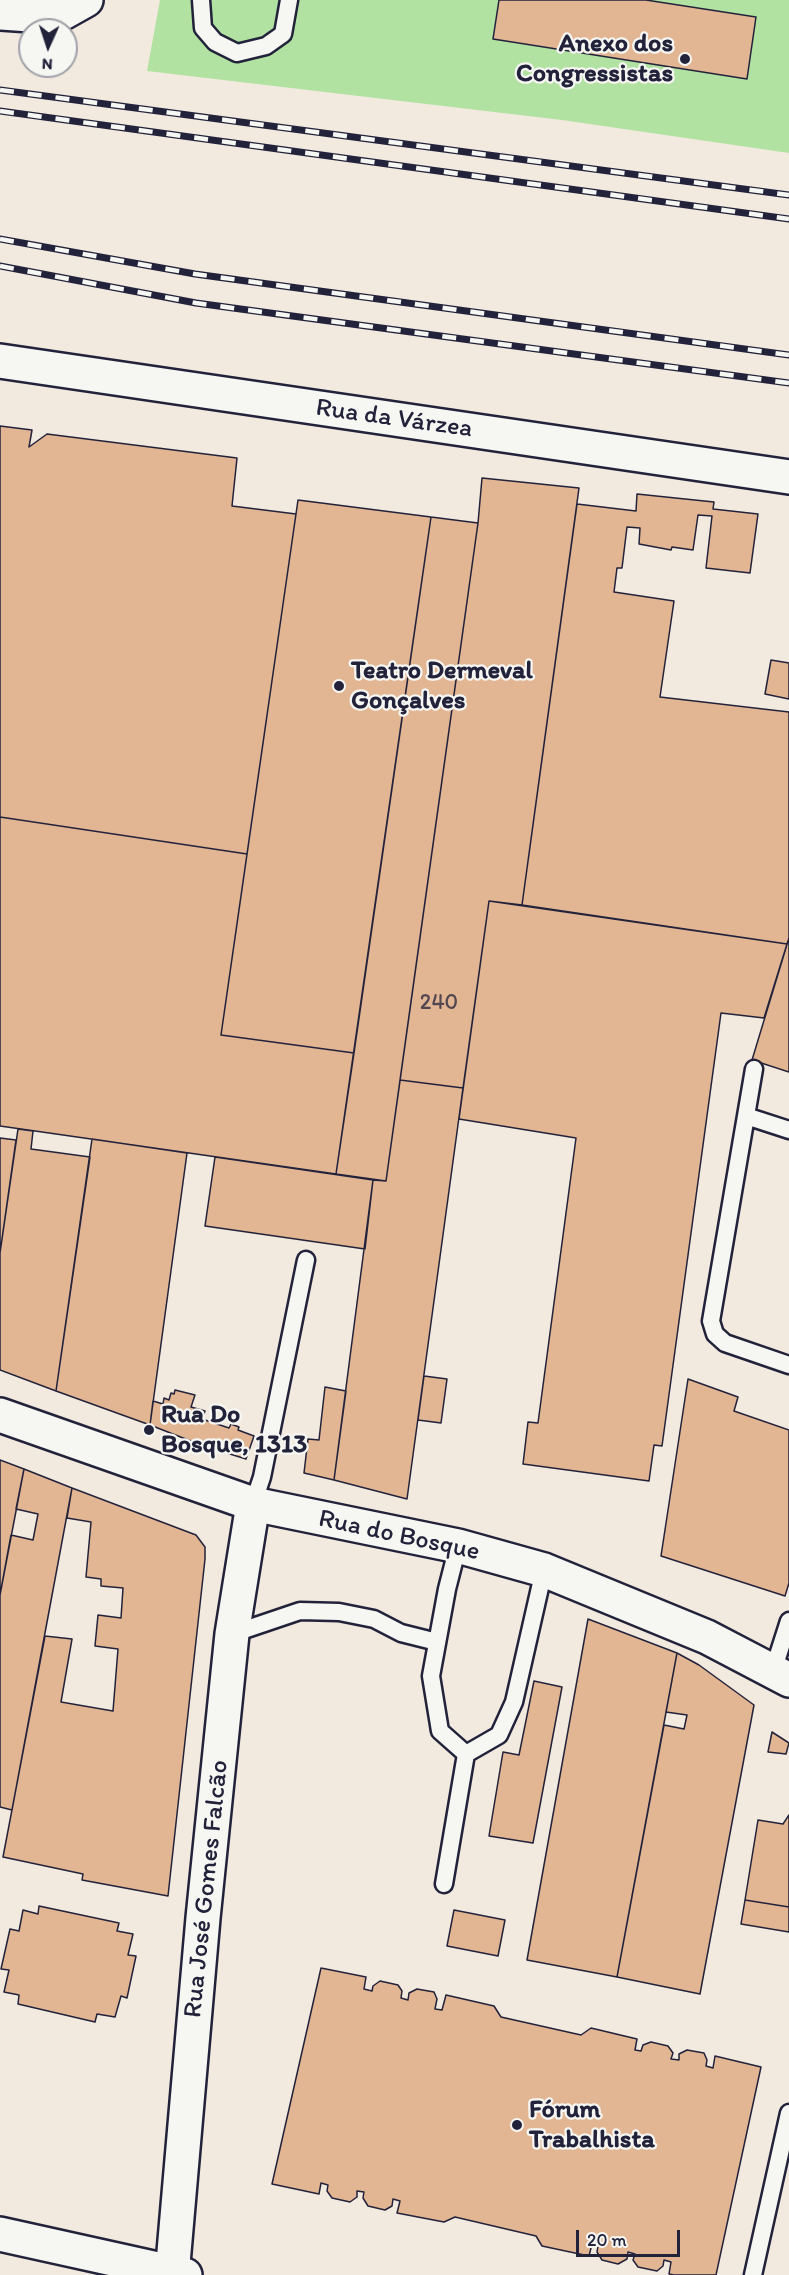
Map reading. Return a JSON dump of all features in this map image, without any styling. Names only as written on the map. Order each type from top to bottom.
[{"type":"street","points":[[0,13],[45,16],[61,14],[86,0]]},
{"type":"street","name":"Rua da Várzea","points":[[0,360],[789,477]]},
{"type":"street","name":"Rua do Bosque","points":[[0,1415],[253,1504],[458,1546],[544,1570],[707,1636],[781,1676]]},
{"type":"street","name":"Rua José Gomes Falcão","points":[[176,2274],[203,1917],[232,1634],[253,1504]]},
{"type":"street","points":[[0,2234],[176,2274]]},
{"type":"lane","points":[[201,0],[203,28],[215,42],[237,53],[266,46],[283,34],[289,0]]},
{"type":"lane","points":[[754,1070],[711,1321],[715,1334],[725,1343],[789,1365]]},
{"type":"lane","points":[[746,1116],[789,1130]]},
{"type":"lane","points":[[253,1504],[261,1477],[306,1260]]},
{"type":"lane","points":[[458,1546],[447,1589],[431,1676],[440,1731],[466,1754]]},
{"type":"lane","points":[[466,1754],[499,1735],[514,1702],[544,1570]]},
{"type":"lane","points":[[232,1634],[300,1611],[330,1612],[374,1619],[401,1632],[437,1642]]},
{"type":"lane","points":[[781,1676],[789,1621]]},
{"type":"lane","points":[[444,1884],[466,1754]]},
{"type":"lane","points":[[753,2275],[789,2112]]},
{"type":"green space","points":[[160,0],[789,0],[789,153],[562,120],[147,71]]},
{"type":"building","name":"Anexo dos Congressistas","points":[[499,0],[646,0],[756,17],[747,79],[493,39]]},
{"type":"building","points":[[0,426],[32,430],[29,447],[47,434],[237,458],[232,506],[296,514],[247,854],[0,817]]},
{"type":"building","points":[[482,478],[579,488],[522,905],[489,901],[463,1088],[400,1080],[478,523]]},
{"type":"building","points":[[637,494],[714,502],[713,509],[758,514],[750,573],[706,568],[712,516],[698,515],[693,550],[672,547],[671,550],[639,544],[640,528],[627,527],[622,568],[617,568],[614,592],[674,601],[660,697],[789,712],[789,938],[787,944],[522,905],[577,504],[636,511]]},
{"type":"building","name":"Teatro Dermeval Gonçalves","points":[[298,500],[431,517],[354,1053],[221,1035]]},
{"type":"building","points":[[431,517],[478,523],[386,1181],[336,1174]]},
{"type":"building","points":[[771,660],[789,663],[789,699],[765,694]]},
{"type":"building","points":[[0,817],[247,854],[221,1035],[354,1053],[336,1174],[0,1126]]},
{"type":"building","points":[[489,901],[787,944],[764,1018],[721,1013],[662,1446],[654,1445],[649,1481],[523,1464],[528,1422],[538,1423],[576,1138],[459,1119]]},
{"type":"building","points":[[789,938],[789,1072],[752,1060]]},
{"type":"building","points":[[400,1080],[463,1088],[407,1499],[334,1480],[373,1180],[386,1181]]},
{"type":"building","points":[[18,1129],[33,1131],[31,1149],[90,1157],[56,1391],[0,1370],[0,1253]]},
{"type":"building","points":[[0,1138],[16,1140],[0,1253]]},
{"type":"building","points":[[92,1139],[187,1153],[150,1425],[56,1391]]},
{"type":"building","points":[[215,1157],[373,1180],[365,1249],[205,1226]]},
{"type":"building","points":[[424,1376],[447,1379],[441,1423],[418,1420]]},
{"type":"building","points":[[688,1379],[738,1397],[734,1411],[789,1430],[789,1583],[785,1596],[661,1556]]},
{"type":"building","points":[[325,1387],[346,1391],[334,1480],[304,1473],[308,1439],[319,1440]]},
{"type":"building","points":[[175,1390],[195,1395],[191,1407],[205,1411],[202,1419],[229,1428],[231,1424],[239,1427],[238,1430],[254,1436],[246,1459],[201,1445],[150,1425],[153,1401],[163,1404],[164,1398],[169,1400],[171,1393],[174,1394]]},
{"type":"building","points":[[0,1460],[24,1469],[0,1595]]},
{"type":"building","points":[[24,1469],[72,1488],[12,1810],[0,1807],[0,1595],[11,1535],[33,1540],[38,1514],[16,1509]]},
{"type":"building","points":[[72,1488],[196,1535],[205,1547],[168,1896],[82,1880],[83,1874],[3,1857],[45,1636],[72,1639],[61,1702],[113,1711],[118,1649],[95,1646],[98,1615],[121,1618],[123,1588],[101,1586],[101,1579],[86,1577],[91,1522],[67,1518]]},
{"type":"building","points":[[588,1619],[677,1653],[617,1977],[527,1960]]},
{"type":"building","points":[[677,1653],[699,1665],[754,1705],[700,1994],[617,1977],[664,1725],[684,1729],[687,1715],[666,1712]]},
{"type":"building","points":[[534,1681],[562,1687],[533,1843],[489,1836],[503,1752],[519,1755]]},
{"type":"building","points":[[772,1732],[789,1743],[786,1754],[768,1752]]},
{"type":"building","points":[[789,1815],[789,1907],[745,1900],[758,1820],[783,1824]]},
{"type":"building","points":[[745,1900],[789,1907],[789,1932],[741,1924]]},
{"type":"building","points":[[39,1906],[119,1923],[117,1931],[133,1934],[128,1955],[136,1956],[127,1998],[121,1996],[115,2017],[97,2014],[95,2022],[18,2004],[19,1995],[4,1992],[9,1970],[1,1969],[10,1929],[19,1931],[23,1910],[38,1914]]},
{"type":"building","points":[[454,1910],[505,1920],[498,1956],[447,1946]]},
{"type":"building","name":"Fórum Trabalhista","points":[[321,1968],[366,1977],[364,1989],[372,1991],[373,1986],[380,1981],[398,1985],[402,1991],[401,1998],[408,2000],[409,1993],[417,1989],[434,1992],[437,1999],[435,2009],[442,2010],[446,1995],[494,2006],[501,2017],[581,2035],[591,2028],[637,2039],[635,2050],[641,2051],[643,2045],[651,2042],[668,2046],[673,2053],[671,2059],[679,2060],[679,2054],[687,2050],[704,2053],[707,2060],[706,2066],[713,2068],[715,2056],[761,2067],[716,2275],[674,2275],[669,2274],[671,2262],[664,2260],[663,2266],[657,2271],[638,2267],[633,2260],[635,2254],[628,2252],[627,2259],[618,2264],[602,2260],[597,2252],[598,2246],[592,2244],[589,2256],[542,2246],[536,2236],[455,2217],[444,2222],[397,2213],[400,2201],[393,2199],[392,2206],[385,2210],[368,2206],[363,2198],[364,2192],[357,2191],[357,2197],[350,2202],[332,2198],[327,2191],[328,2185],[321,2183],[319,2194],[272,2184]]},
{"type":"railway","points":[[0,90],[789,195]]},
{"type":"railway","points":[[0,111],[789,219]]},
{"type":"railway","points":[[0,239],[195,274],[789,355]]},
{"type":"railway","points":[[0,266],[196,303],[789,383]]},
{"type":"place","name":"Anexo dos Congressistas","points":[[685,59]]},
{"type":"place","name":"Teatro Dermeval Gonçalves","points":[[339,686]]},
{"type":"place","name":"Rua Do Bosque, 1313","points":[[149,1430]]},
{"type":"place","name":"Fórum Trabalhista","points":[[517,2125]]}]
